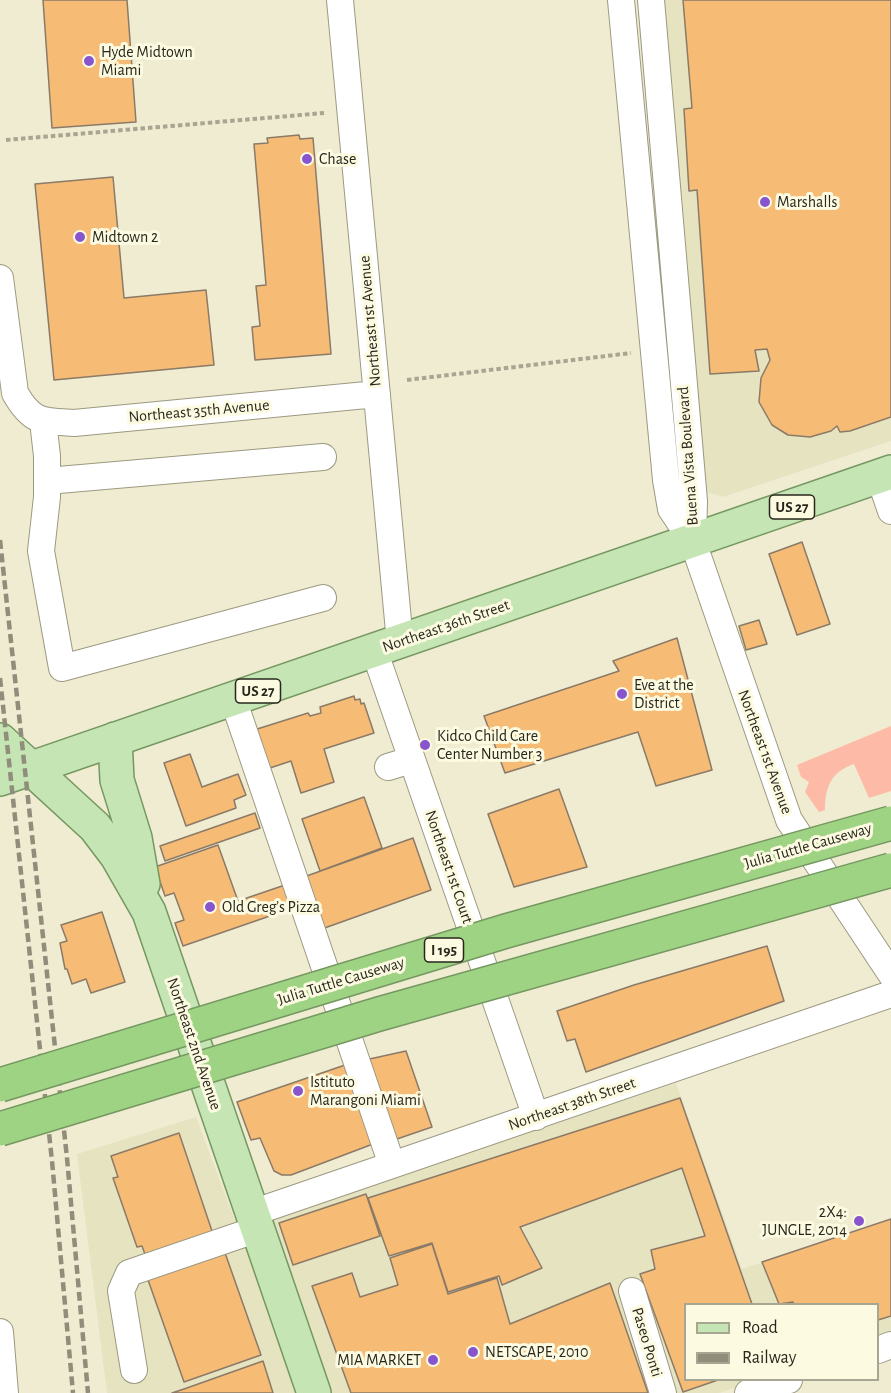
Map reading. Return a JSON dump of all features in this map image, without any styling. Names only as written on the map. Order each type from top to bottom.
[{"type":"highway","name":"Julia Tuttle Causeway","points":[[0,1085],[506,931],[891,823]]},
{"type":"highway","points":[[0,1129],[379,1014],[891,870]]},
{"type":"main road","name":"Northeast 36th Street","points":[[0,778],[693,542],[885,474]]},
{"type":"main road","points":[[115,739],[117,780],[135,838],[149,912]]},
{"type":"main road","name":"Northeast 2nd Avenue","points":[[0,740],[95,827],[117,856],[149,912],[314,1393]]},
{"type":"street","name":"Northeast 1st Avenue","points":[[340,0],[377,394],[387,646]]},
{"type":"street","name":"Buena Vista Boulevard","points":[[621,0],[666,480],[671,509],[693,542]]},
{"type":"street","name":"Buena Vista Boulevard","points":[[651,0],[694,501],[693,542]]},
{"type":"street","points":[[0,278],[15,393],[33,415],[47,481],[41,551],[62,668],[323,598]]},
{"type":"street","name":"Northeast 35th Avenue","points":[[33,415],[74,423],[377,394]]},
{"type":"street","points":[[47,481],[323,457]]},
{"type":"street","points":[[885,474],[891,511]]},
{"type":"street","name":"Northeast 1st Avenue","points":[[693,542],[789,820],[891,974]]},
{"type":"street","name":"Northeast 1st Court","points":[[387,646],[400,764],[536,1117]]},
{"type":"street","points":[[233,699],[392,1165]]},
{"type":"street","name":"Northeast 38th Street","points":[[134,1370],[121,1291],[129,1273],[392,1165],[891,994]]},
{"type":"street","name":"Paseo Ponti","points":[[632,1291],[663,1393]]},
{"type":"street","points":[[0,1332],[5,1393]]},
{"type":"street","points":[[748,1393],[786,1381]]},
{"type":"path","points":[[6,140],[324,112]]},
{"type":"path","points":[[407,380],[631,353]]},
{"type":"shaded area","points":[[657,0],[891,0],[891,441],[723,497],[707,492],[701,485]]},
{"type":"shaded area","points":[[891,726],[891,791],[869,798],[854,764],[840,771],[831,781],[826,794],[825,810],[819,812],[805,792],[809,782],[801,777],[797,765]]},
{"type":"shaded area","points":[[676,1083],[742,1269],[891,1220],[891,1333],[879,1337],[879,1303],[684,1303],[684,1381],[755,1381],[719,1393],[107,1393],[77,1154],[196,1117],[237,1226]]},
{"type":"building","name":"Hyde Midtown Miami","points":[[43,0],[127,0],[136,122],[52,128]]},
{"type":"building","points":[[683,0],[891,0],[891,417],[850,431],[840,432],[837,426],[831,431],[810,437],[788,435],[772,425],[759,402],[761,378],[770,360],[767,349],[755,350],[759,371],[710,374],[697,190],[689,191],[684,109],[692,108]]},
{"type":"building","points":[[299,135],[300,139],[313,138],[331,354],[255,360],[252,327],[260,326],[256,286],[266,285],[254,144],[268,143],[267,138]]},
{"type":"building","name":"Midtown 2","points":[[113,177],[124,298],[206,290],[214,365],[54,380],[35,184]]},
{"type":"building","points":[[802,542],[830,624],[797,635],[769,554]]},
{"type":"building","points":[[759,620],[767,644],[746,650],[739,626]]},
{"type":"building","name":"Eve at the District","points":[[677,638],[712,770],[656,786],[638,732],[505,773],[484,716],[619,671],[613,661]]},
{"type":"building","points":[[354,696],[355,700],[360,699],[361,704],[364,703],[374,733],[324,749],[334,782],[301,793],[291,761],[270,768],[254,730],[308,713],[310,716],[321,713],[320,707]]},
{"type":"building","points":[[190,754],[202,787],[238,774],[246,795],[234,800],[236,808],[186,826],[164,763]]},
{"type":"building","points":[[559,789],[587,867],[514,887],[488,814]]},
{"type":"building","points":[[364,797],[382,848],[320,871],[302,819]]},
{"type":"building","points":[[255,813],[260,828],[165,861],[160,846]]},
{"type":"building","points":[[413,838],[431,890],[319,930],[301,878]]},
{"type":"building","points":[[218,845],[238,901],[285,885],[293,908],[183,946],[175,923],[184,920],[174,893],[165,896],[155,867]]},
{"type":"building","points":[[102,912],[125,982],[91,993],[86,979],[72,984],[67,969],[65,969],[60,943],[67,941],[61,925]]},
{"type":"building","points":[[767,946],[784,1001],[586,1072],[575,1039],[567,1041],[557,1011],[634,985]]},
{"type":"building","points":[[406,1051],[432,1127],[394,1140],[365,1060]]},
{"type":"building","points":[[348,1064],[373,1144],[291,1175],[282,1175],[274,1171],[260,1138],[251,1140],[237,1102]]},
{"type":"building","points":[[680,1098],[752,1303],[684,1303],[684,1381],[715,1381],[683,1392],[640,1274],[655,1269],[651,1250],[705,1236],[682,1168],[520,1227],[542,1268],[502,1285],[499,1276],[448,1292],[432,1243],[389,1256],[368,1198]]},
{"type":"building","points":[[179,1133],[213,1234],[146,1257],[142,1246],[137,1247],[113,1178],[118,1177],[111,1156]]},
{"type":"building","points":[[366,1194],[380,1236],[293,1265],[279,1223]]},
{"type":"building","points":[[891,1219],[891,1316],[879,1320],[879,1303],[779,1303],[762,1262]]},
{"type":"building","points":[[432,1244],[448,1294],[497,1278],[510,1324],[610,1283],[648,1393],[351,1393],[312,1286],[352,1273],[360,1297],[398,1285],[390,1258]]},
{"type":"building","points":[[224,1250],[261,1355],[184,1382],[147,1277]]},
{"type":"building","points":[[263,1361],[273,1393],[172,1393],[184,1389]]},
{"type":"railway","points":[[0,540],[67,1158],[88,1393]]},
{"type":"railway","points":[[0,678],[52,1161],[73,1393]]},
{"type":"place","name":"Hyde Midtown Miami","points":[[89,61]]},
{"type":"place","name":"Chase","points":[[307,159]]},
{"type":"place","name":"Marshalls","points":[[765,202]]},
{"type":"place","name":"Midtown 2","points":[[80,237]]},
{"type":"place","name":"Eve at the District","points":[[622,694]]},
{"type":"place","name":"Kidco Child Care Center Number 3","points":[[425,745]]},
{"type":"place","name":"Old Greg’s Pizza","points":[[210,907]]},
{"type":"place","name":"Istituto Marangoni Miami","points":[[298,1091]]},
{"type":"place","name":"2X4: JUNGLE, 2014","points":[[859,1221]]},
{"type":"place","name":"NETSCAPE, 2010","points":[[473,1352]]},
{"type":"place","name":"MIA MARKET","points":[[433,1360]]}]
